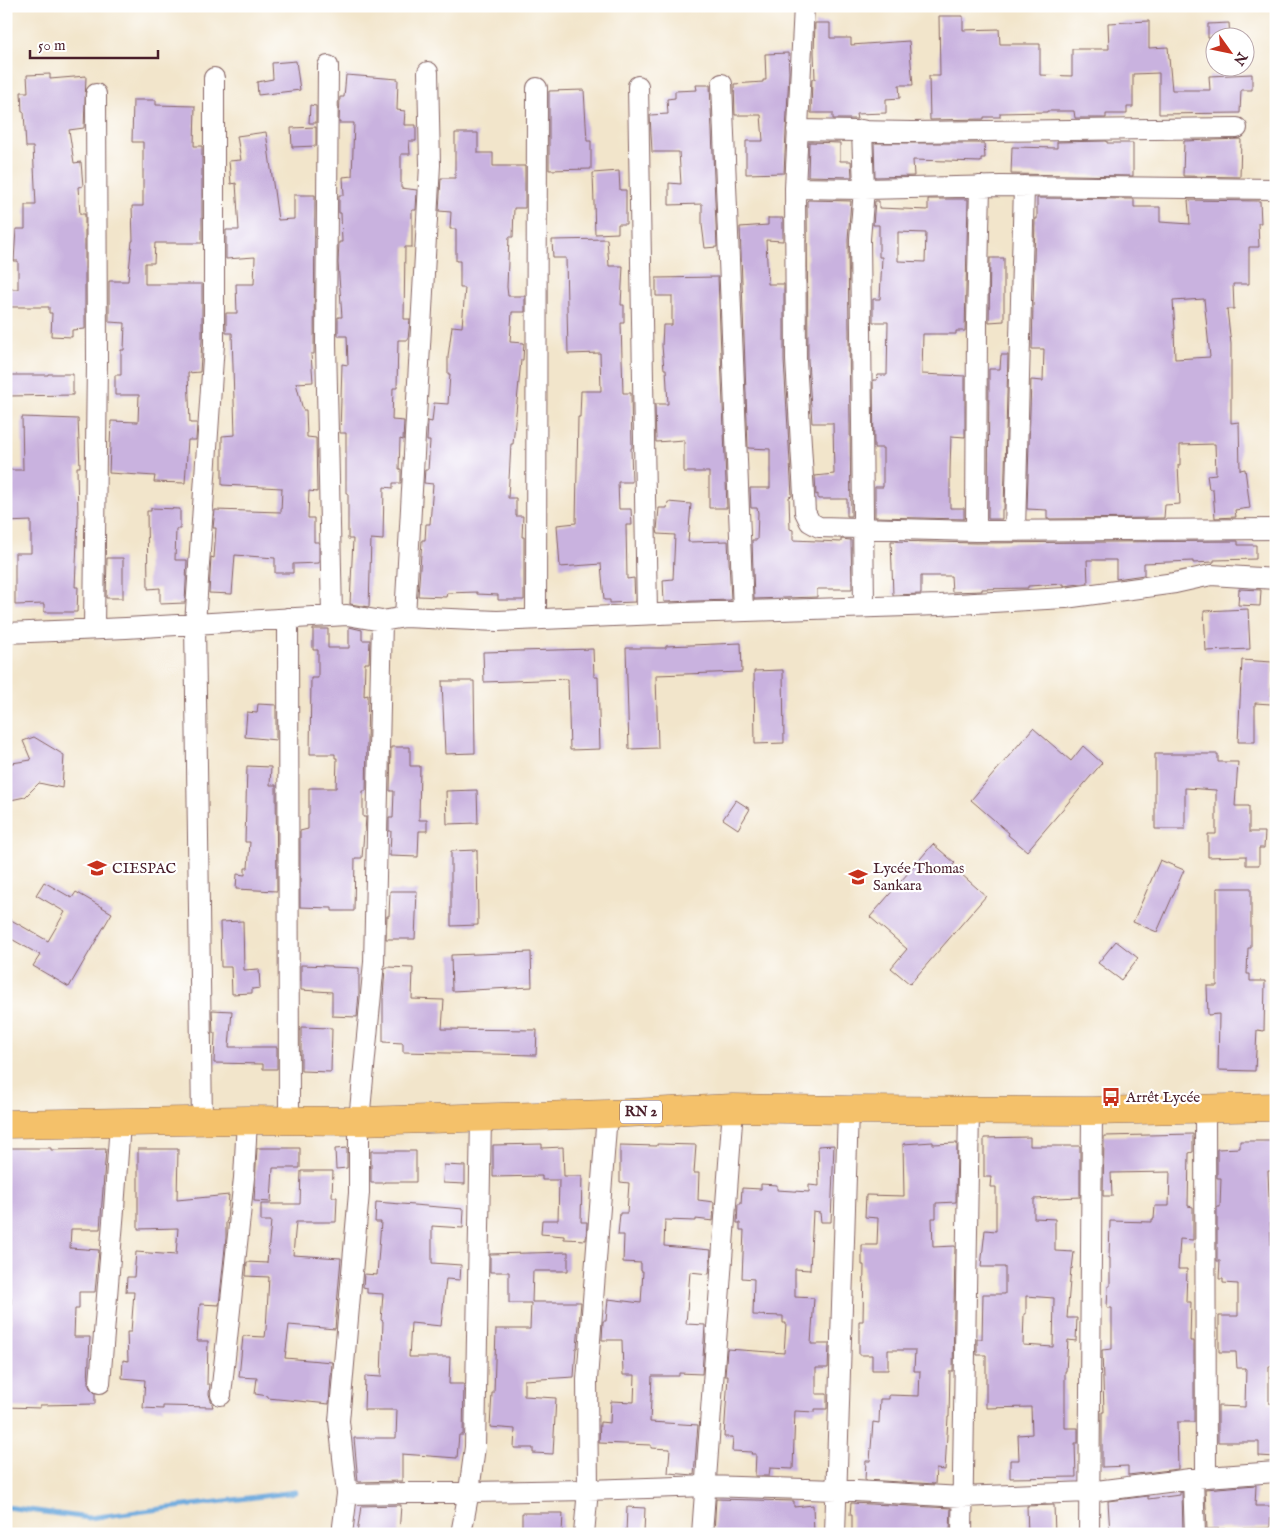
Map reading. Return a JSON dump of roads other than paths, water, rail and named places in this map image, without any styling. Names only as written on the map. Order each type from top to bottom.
[{"type":"highway","name":"RN 2","points":[[6,1124],[247,1120],[359,1121],[607,1114],[733,1108],[1092,1111],[1276,1107]]},
{"type":"street","points":[[804,6],[795,188],[796,360],[805,512],[810,522],[819,527],[976,531],[1276,529]]},
{"type":"street","points":[[328,66],[326,344],[332,616]]},
{"type":"street","points":[[405,617],[430,166],[428,72]]},
{"type":"street","points":[[202,1121],[195,624],[214,344],[214,78]]},
{"type":"street","points":[[722,84],[743,611]]},
{"type":"street","points":[[638,86],[647,614]]},
{"type":"street","points":[[536,619],[537,88]]},
{"type":"street","points":[[94,629],[97,360],[96,94]]},
{"type":"street","points":[[797,130],[912,132],[1238,128]]},
{"type":"street","points":[[862,130],[864,189],[860,239],[864,607]]},
{"type":"street","points":[[976,531],[980,186]]},
{"type":"street","points":[[795,188],[864,189],[1024,186],[1276,189]]},
{"type":"street","points":[[1015,530],[1024,186]]},
{"type":"street","points":[[6,633],[348,614],[382,621],[405,617],[497,620],[939,605],[1065,598],[1175,583],[1211,575],[1276,578]]},
{"type":"street","points":[[288,618],[289,1121]]},
{"type":"street","points":[[342,1534],[347,1494],[339,1421],[359,1193],[359,1121],[374,962],[382,621]]},
{"type":"street","points":[[702,1534],[707,1486],[733,1108]]},
{"type":"street","points":[[1195,1534],[1199,1478],[1205,1109]]},
{"type":"street","points":[[835,1534],[848,1110]]},
{"type":"street","points":[[962,1534],[969,1110]]},
{"type":"street","points":[[1089,1534],[1092,1111]]},
{"type":"street","points":[[584,1534],[588,1490],[587,1380],[607,1114]]},
{"type":"street","points":[[460,1534],[469,1491],[475,1447],[481,1118]]},
{"type":"street","points":[[221,1395],[244,1178],[247,1120]]},
{"type":"street","points":[[100,1383],[120,1123]]},
{"type":"street","points":[[347,1494],[707,1486],[837,1490],[962,1497],[1089,1492],[1199,1478],[1276,1472]]},
{"type":"waterway","points":[[6,1507],[89,1518],[295,1492]]},
{"type":"place","name":"CIESPAC","points":[[97,868]]},
{"type":"place","name":"Lycée Thomas Sankara","points":[[858,877]]},
{"type":"place","name":"Arrêt Lycée","points":[[1111,1097]]}]
